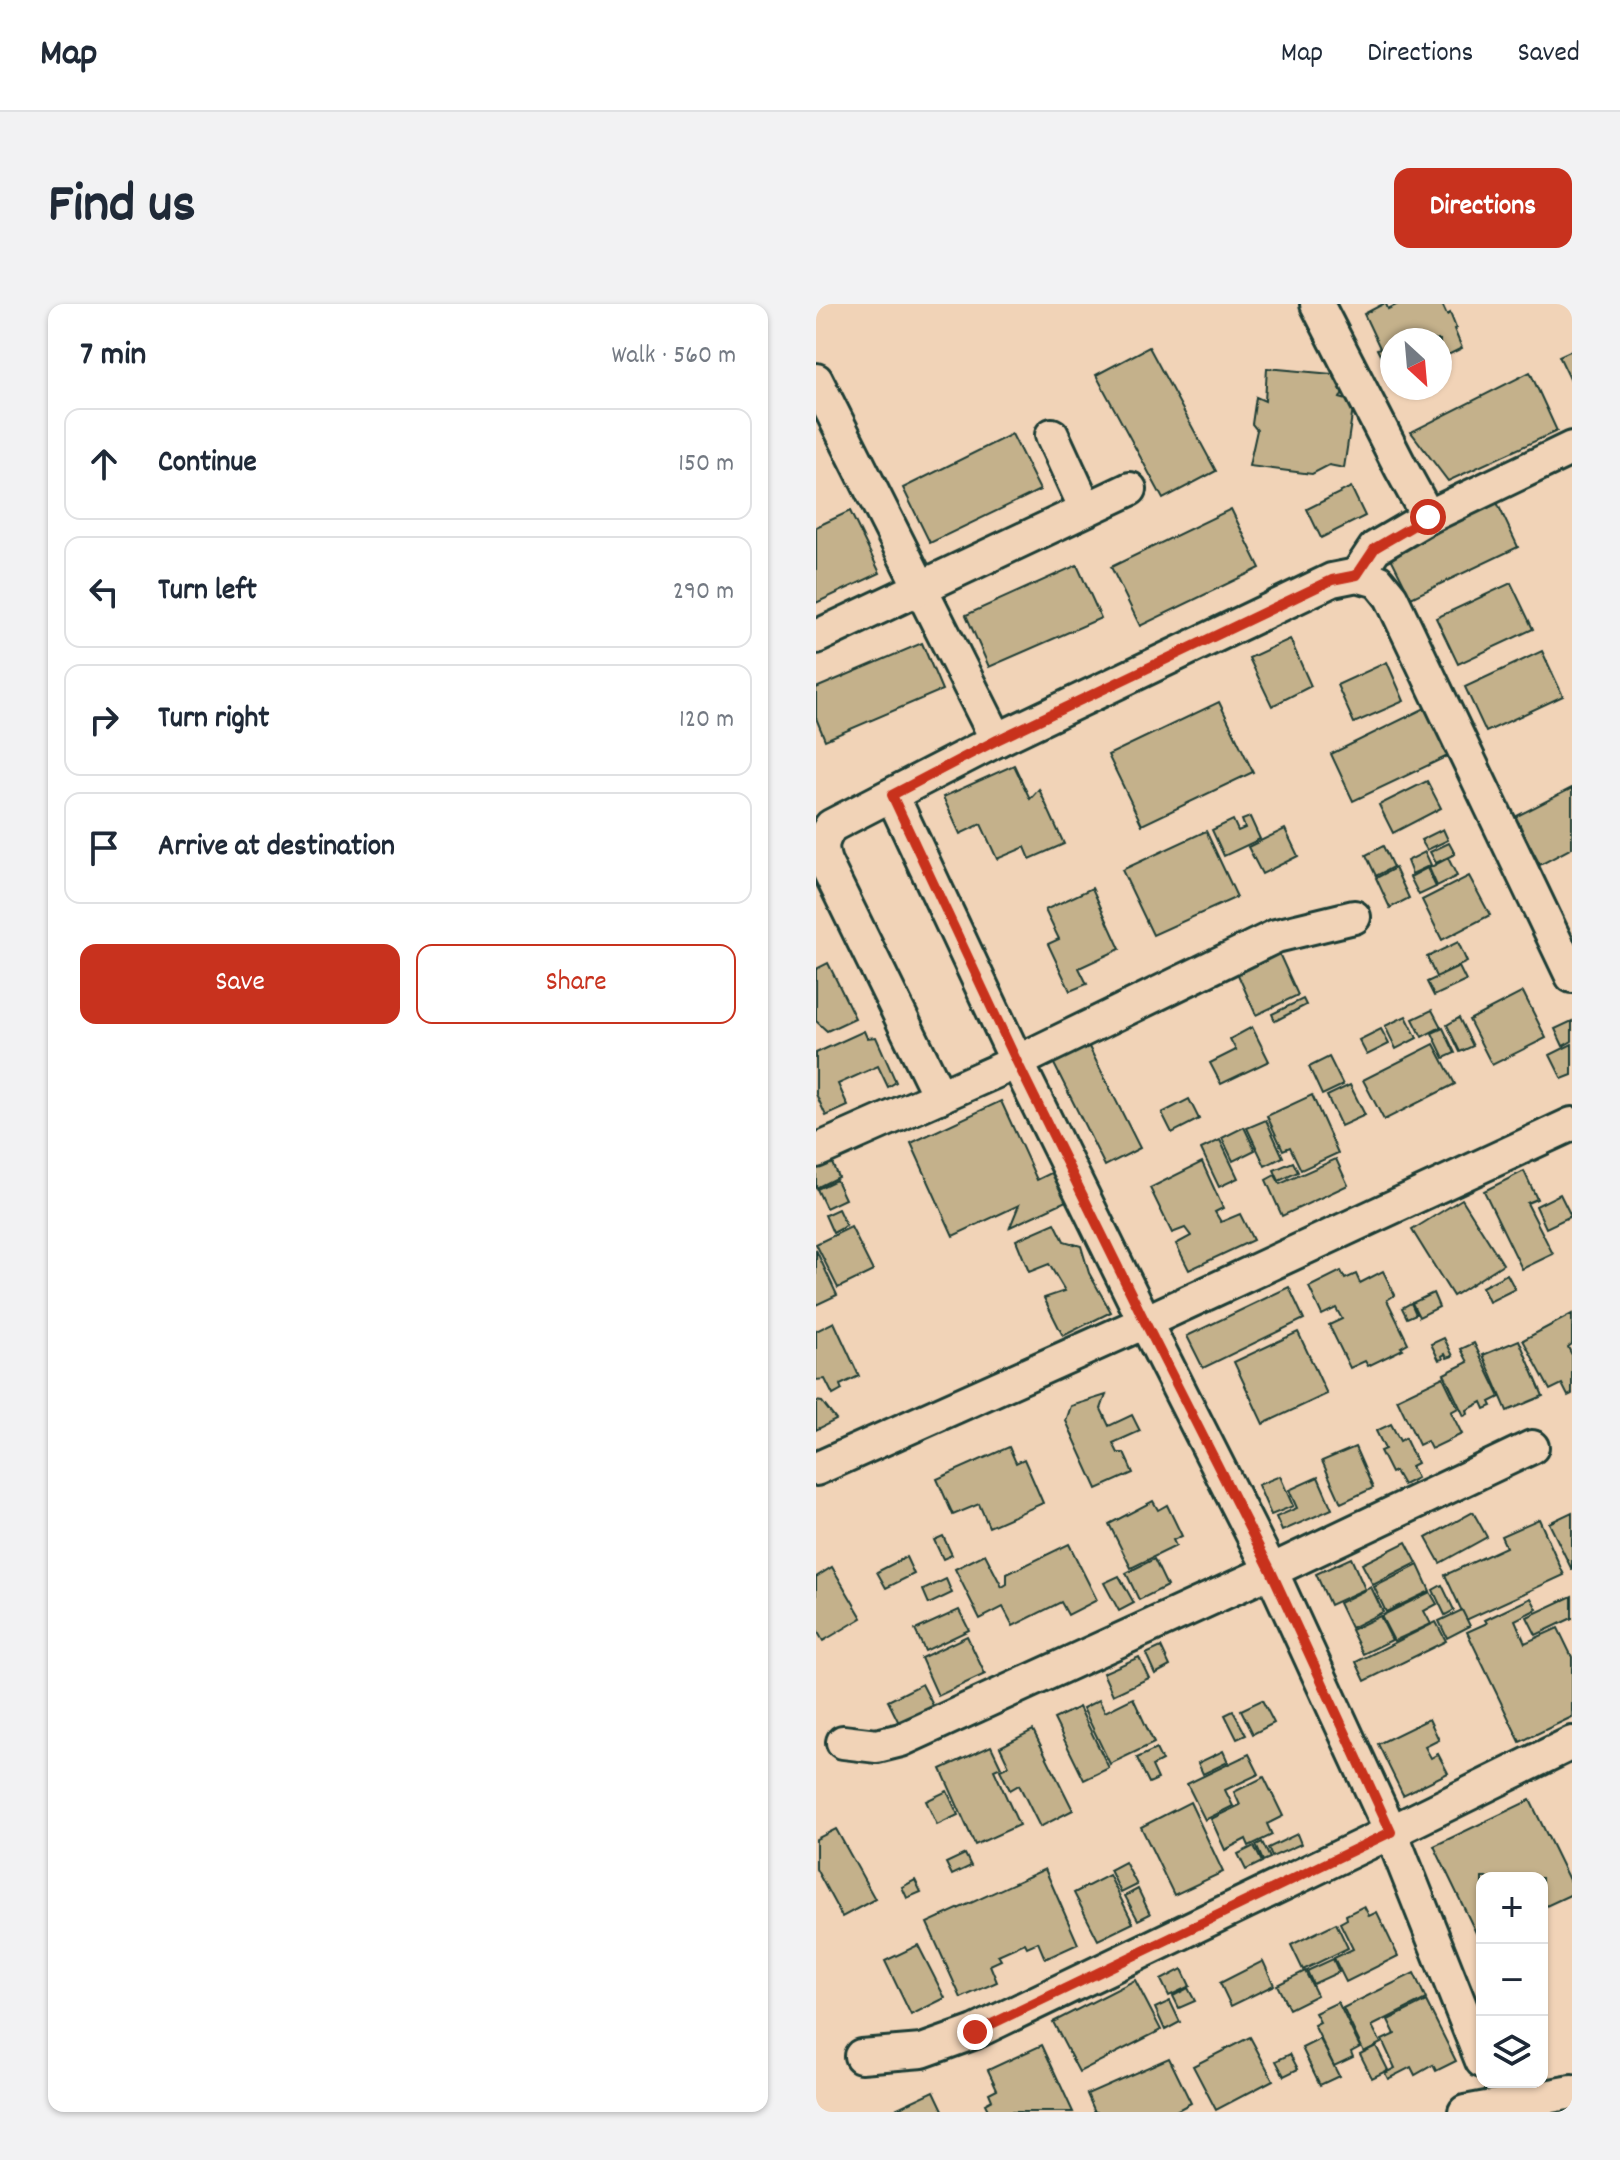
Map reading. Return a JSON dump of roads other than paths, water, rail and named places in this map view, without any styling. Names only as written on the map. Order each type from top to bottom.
[{"type":"street","points":[[1317,304],[1428,517]]},
{"type":"street","points":[[816,380],[997,740]]},
{"type":"street","points":[[1052,435],[1086,509]]},
{"type":"street","points":[[1357,575],[1375,548],[1428,517],[1572,448]]},
{"type":"street","points":[[816,637],[1130,489]]},
{"type":"street","points":[[940,1097],[825,862],[821,848],[831,826],[997,740],[1332,580],[1357,575],[1378,581],[1391,597],[1572,976]]},
{"type":"street","points":[[892,795],[1017,1062],[1271,1571],[1391,1832],[1476,2046]]},
{"type":"street","points":[[816,1151],[1017,1062],[1276,936],[1354,917]]},
{"type":"street","points":[[816,1469],[1145,1322],[1572,1124]]},
{"type":"street","points":[[843,1742],[877,1746],[901,1740],[1271,1571],[1532,1447]]},
{"type":"street","points":[[861,2056],[922,2051],[975,2032],[1572,1743]]},
{"type":"street","points":[[1465,2112],[1497,2100],[1572,2092]]}]
